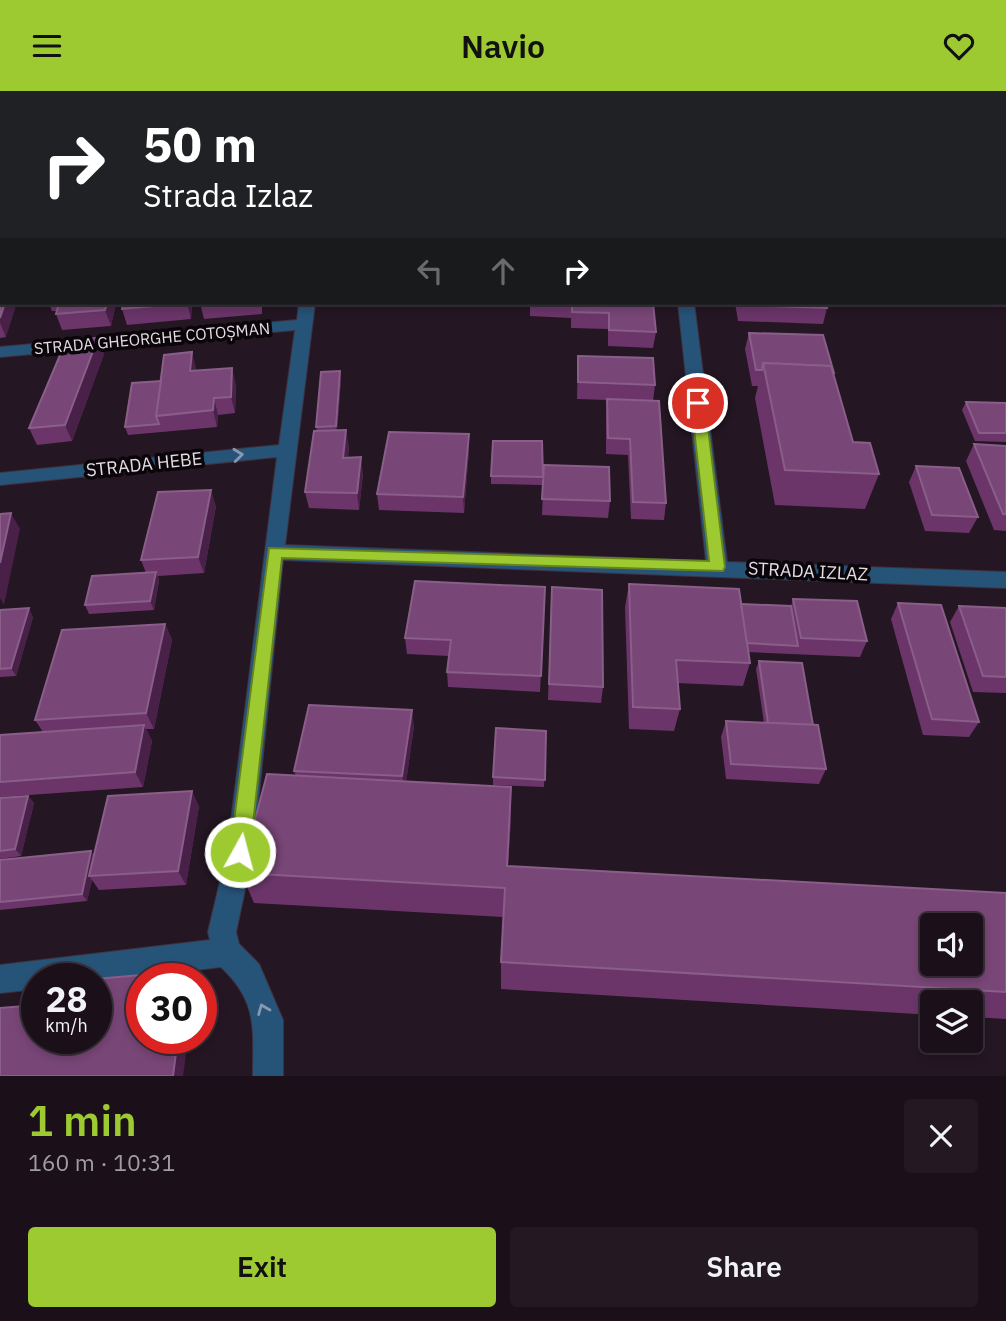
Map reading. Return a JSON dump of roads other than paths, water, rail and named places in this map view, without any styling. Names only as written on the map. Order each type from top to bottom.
[{"type":"street","points":[[268,1076],[268,1020],[249,974],[226,952],[222,932],[240,852],[274,552],[307,305]]},
{"type":"street","points":[[686,305],[717,567]]},
{"type":"street","name":"STRADA GHEORGHE COTOȘMAN","points":[[0,352],[304,324]]},
{"type":"street","name":"STRADA HEBE","points":[[0,479],[288,450]]},
{"type":"street","name":"STRADA IZLAZ","points":[[274,552],[1006,580]]},
{"type":"street","points":[[0,979],[226,952]]}]
